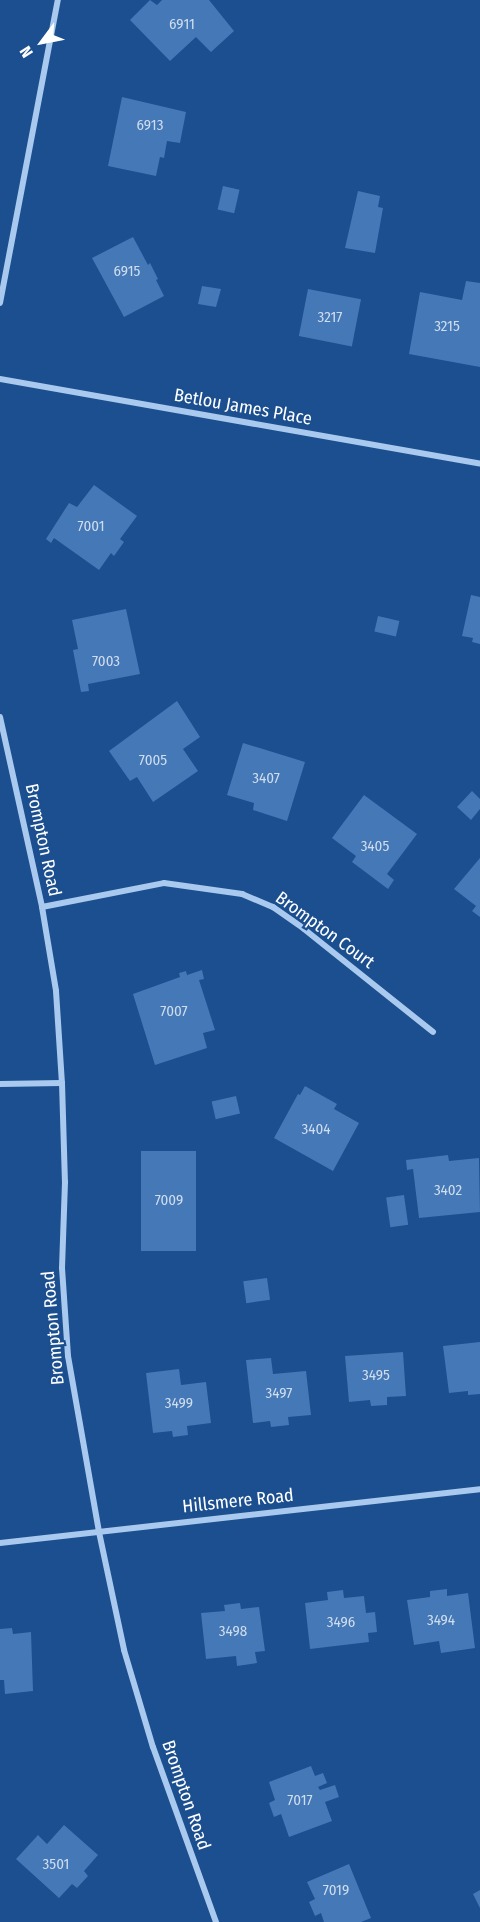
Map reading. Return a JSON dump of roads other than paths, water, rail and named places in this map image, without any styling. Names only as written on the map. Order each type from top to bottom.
[{"type":"street","points":[[0,303],[58,0]]},
{"type":"street","name":"Betlou James Place","points":[[0,379],[480,464]]},
{"type":"street","name":"Brompton Road","points":[[0,717],[42,907],[56,991],[63,1083],[62,1268],[67,1345],[99,1532],[124,1650],[153,1747],[216,1922]]},
{"type":"street","name":"Brompton Court","points":[[42,907],[164,883],[242,894],[273,907],[304,928],[433,1032]]},
{"type":"street","points":[[0,1084],[63,1083]]},
{"type":"street","name":"Hillsmere Road","points":[[0,1543],[480,1490]]}]
